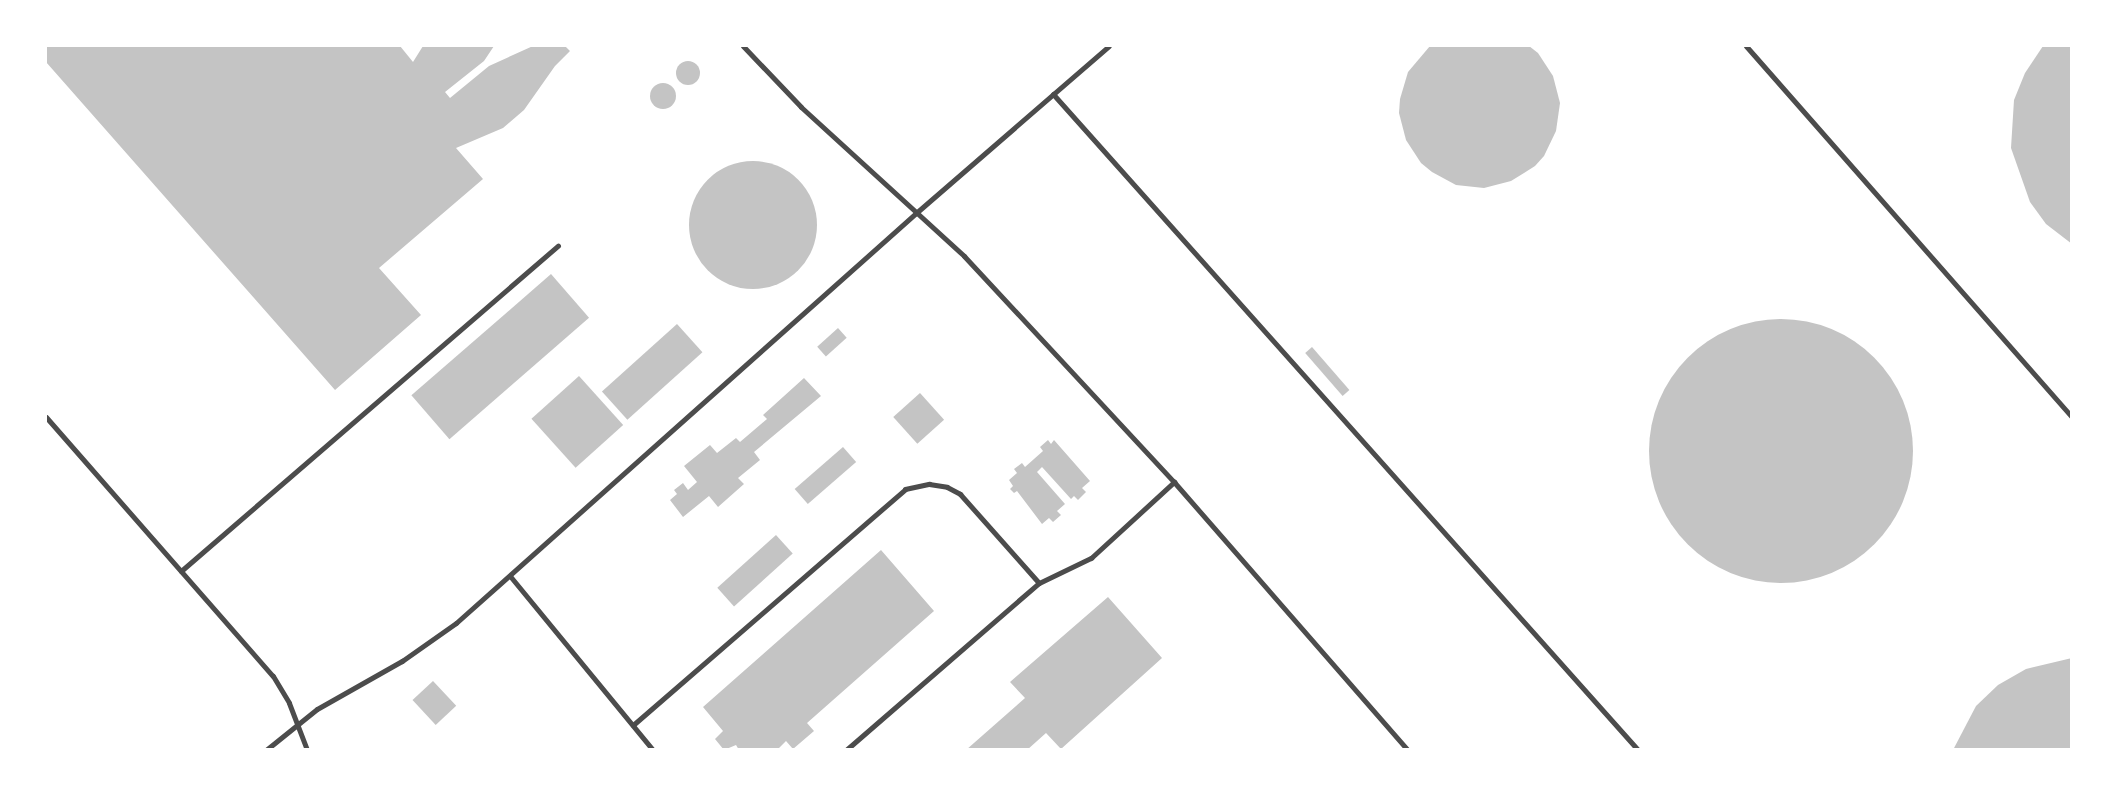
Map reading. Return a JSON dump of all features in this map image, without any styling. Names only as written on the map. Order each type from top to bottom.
[{"type":"lane","points":[[743,46],[801,107],[964,256],[1174,482],[1408,750]]},
{"type":"lane","points":[[266,750],[297,722],[441,636],[916,213],[1109,46]]},
{"type":"lane","points":[[1746,46],[2071,416]]},
{"type":"lane","points":[[1052,94],[1638,750]]},
{"type":"lane","points":[[181,571],[558,246]]},
{"type":"lane","points":[[46,416],[273,676],[297,722],[307,750]]},
{"type":"lane","points":[[846,750],[1039,583],[1091,558],[1174,482]]},
{"type":"lane","points":[[633,725],[905,489],[939,485],[960,494],[1039,583]]},
{"type":"lane","points":[[510,576],[653,750]]},
{"type":"building","points":[[46,46],[400,46],[413,62],[423,46],[494,46],[484,61],[445,92],[450,98],[489,66],[533,46],[565,46],[570,51],[555,66],[524,110],[503,128],[456,148],[483,179],[379,268],[421,315],[335,390],[46,62]]},
{"type":"building","points":[[1430,46],[1529,46],[1538,53],[1553,76],[1560,103],[1556,131],[1544,156],[1535,166],[1511,181],[1484,188],[1456,185],[1421,163],[1406,140],[1399,113],[1400,99],[1408,72]]},
{"type":"building","points":[[2043,46],[2072,46],[2072,244],[2046,224],[2030,202],[2011,148],[2014,100],[2025,73]]},
{"type":"building","points":[[688,61],[697,64],[700,73],[697,82],[688,85],[679,82],[676,73],[679,64]]},
{"type":"building","points":[[663,83],[672,87],[676,96],[672,105],[663,109],[654,105],[650,96],[654,87]]},
{"type":"building","points":[[753,161],[778,166],[798,180],[812,200],[817,225],[812,250],[798,270],[778,284],[753,289],[728,284],[708,270],[694,250],[689,225],[694,200],[708,180],[728,166]]},
{"type":"building","points":[[551,274],[589,318],[449,439],[411,395]]},
{"type":"building","points":[[1781,319],[1807,322],[1831,329],[1874,358],[1903,401],[1910,425],[1913,451],[1910,477],[1903,501],[1874,544],[1831,573],[1807,580],[1781,583],[1755,580],[1731,573],[1688,544],[1659,501],[1652,477],[1649,451],[1652,425],[1659,401],[1688,358],[1731,329],[1755,322]]},
{"type":"building","points":[[677,324],[702,352],[627,420],[602,392]]},
{"type":"building","points":[[838,328],[847,338],[826,356],[817,347]]},
{"type":"building","points":[[1312,347],[1349,390],[1343,396],[1305,353]]},
{"type":"building","points":[[579,376],[623,425],[576,468],[531,419]]},
{"type":"building","points":[[804,378],[821,396],[754,452],[760,460],[738,478],[744,484],[718,507],[709,496],[683,517],[670,500],[677,494],[674,490],[683,483],[688,490],[697,482],[684,466],[710,445],[717,453],[736,438],[740,442],[767,419],[763,415]]},
{"type":"building","points":[[920,393],[944,420],[917,444],[893,417]]},
{"type":"building","points":[[1048,440],[1051,444],[1054,440],[1090,481],[1082,488],[1086,492],[1078,500],[1074,496],[1071,499],[1042,467],[1037,472],[1065,504],[1057,511],[1061,515],[1053,522],[1049,518],[1042,524],[1017,491],[1014,493],[1010,489],[1013,486],[1009,480],[1017,473],[1014,469],[1022,463],[1025,467],[1043,451],[1040,447]]},
{"type":"building","points":[[843,447],[856,462],[808,504],[795,489]]},
{"type":"building","points":[[776,535],[793,554],[734,606],[717,588]]},
{"type":"building","points":[[881,550],[934,611],[807,723],[814,731],[793,749],[786,741],[777,750],[739,750],[736,745],[724,750],[715,739],[723,731],[703,707]]},
{"type":"building","points":[[1108,597],[1162,658],[1061,749],[1046,733],[1027,750],[966,750],[1025,698],[1010,682]]},
{"type":"building","points":[[2072,658],[2072,750],[1953,750],[1976,706],[1998,685],[2026,669]]},
{"type":"building","points":[[433,681],[456,706],[436,725],[413,700]]}]
